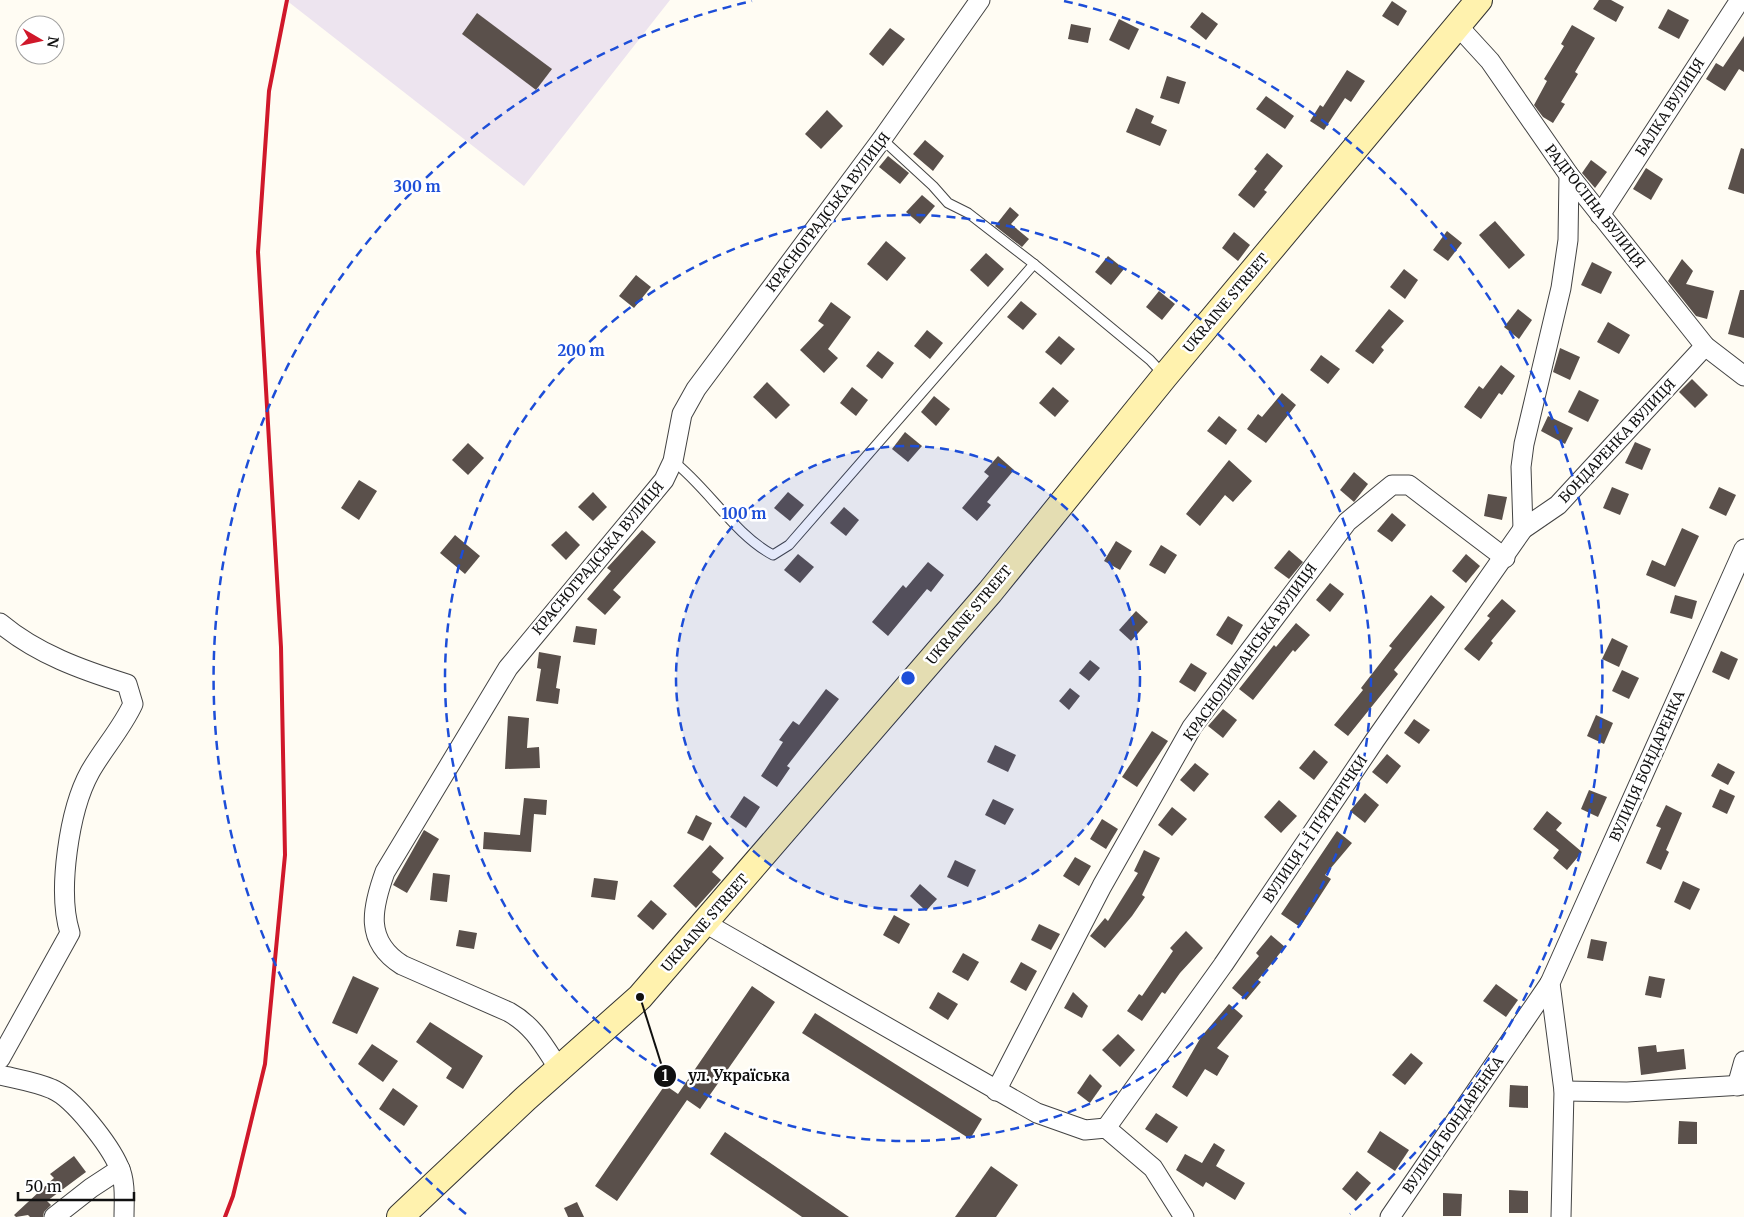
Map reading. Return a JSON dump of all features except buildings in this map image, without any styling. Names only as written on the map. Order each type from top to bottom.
[{"type":"street","name":"КРАСНОГРАДСЬКА ВУЛИЦЯ","points":[[558,1069],[537,1033],[525,1021],[510,1012],[388,956],[378,942],[375,929],[378,891],[385,872],[508,668],[540,627],[664,480],[673,461],[682,414],[696,389],[882,139],[980,0]]},
{"type":"street","name":"UKRAINE STREET","points":[[400,1217],[558,1069],[640,997],[990,592],[1165,376],[1479,0]]},
{"type":"street","name":"БАЛКА ВУЛИЦЯ","points":[[1600,215],[1740,0]]},
{"type":"street","name":"РАДГОСПНА ВУЛИЦЯ","points":[[1458,25],[1490,61],[1569,175],[1705,346],[1744,376]]},
{"type":"street","points":[[1523,529],[1521,467],[1524,444],[1562,288],[1568,240],[1569,175]]},
{"type":"street","name":"БОНДАРЕНКА ВУЛИЦЯ","points":[[1523,529],[1558,505],[1705,346]]},
{"type":"street","name":"КРАСНОЛИМАНСЬКА ВУЛИЦЯ","points":[[996,1091],[1102,886],[1188,735],[1221,687],[1347,522],[1392,485],[1409,485],[1504,558]]},
{"type":"street","name":"ВУЛИЦЯ 1-Ї П'ЯТИРІЧКИ","points":[[1106,1128],[1223,965],[1375,740],[1523,529]]},
{"type":"street","name":"ВУЛИЦЯ БОНДАРЕНКА","points":[[1390,1217],[1550,983],[1744,549]]},
{"type":"street","points":[[0,623],[39,649],[75,667],[127,684],[134,704],[89,774],[72,824],[67,849],[66,920],[70,933],[0,1059]]},
{"type":"street","points":[[705,923],[1036,1113],[1085,1130],[1106,1128],[1153,1168],[1184,1217]]},
{"type":"street","points":[[1550,983],[1564,1091],[1561,1217]]},
{"type":"street","points":[[1564,1091],[1627,1092],[1741,1086],[1744,1061]]},
{"type":"street","points":[[0,1075],[54,1090],[70,1101],[106,1146],[120,1168],[124,1195],[124,1217]]},
{"type":"street","points":[[54,1217],[90,1188],[120,1168]]},
{"type":"lane","points":[[882,139],[933,186],[948,203],[968,213],[1034,264],[1150,360],[1165,376]]},
{"type":"lane","points":[[673,461],[692,476],[751,539],[772,555],[789,545],[1034,264]]},
{"type":"shaded area","points":[[286,0],[670,0],[524,186]]},
{"type":"railway","points":[[225,1217],[233,1196],[265,1064],[285,855],[281,647],[258,252],[269,91],[287,0]]},
{"type":"place","name":"ул. Україська","points":[[640,997]]}]
